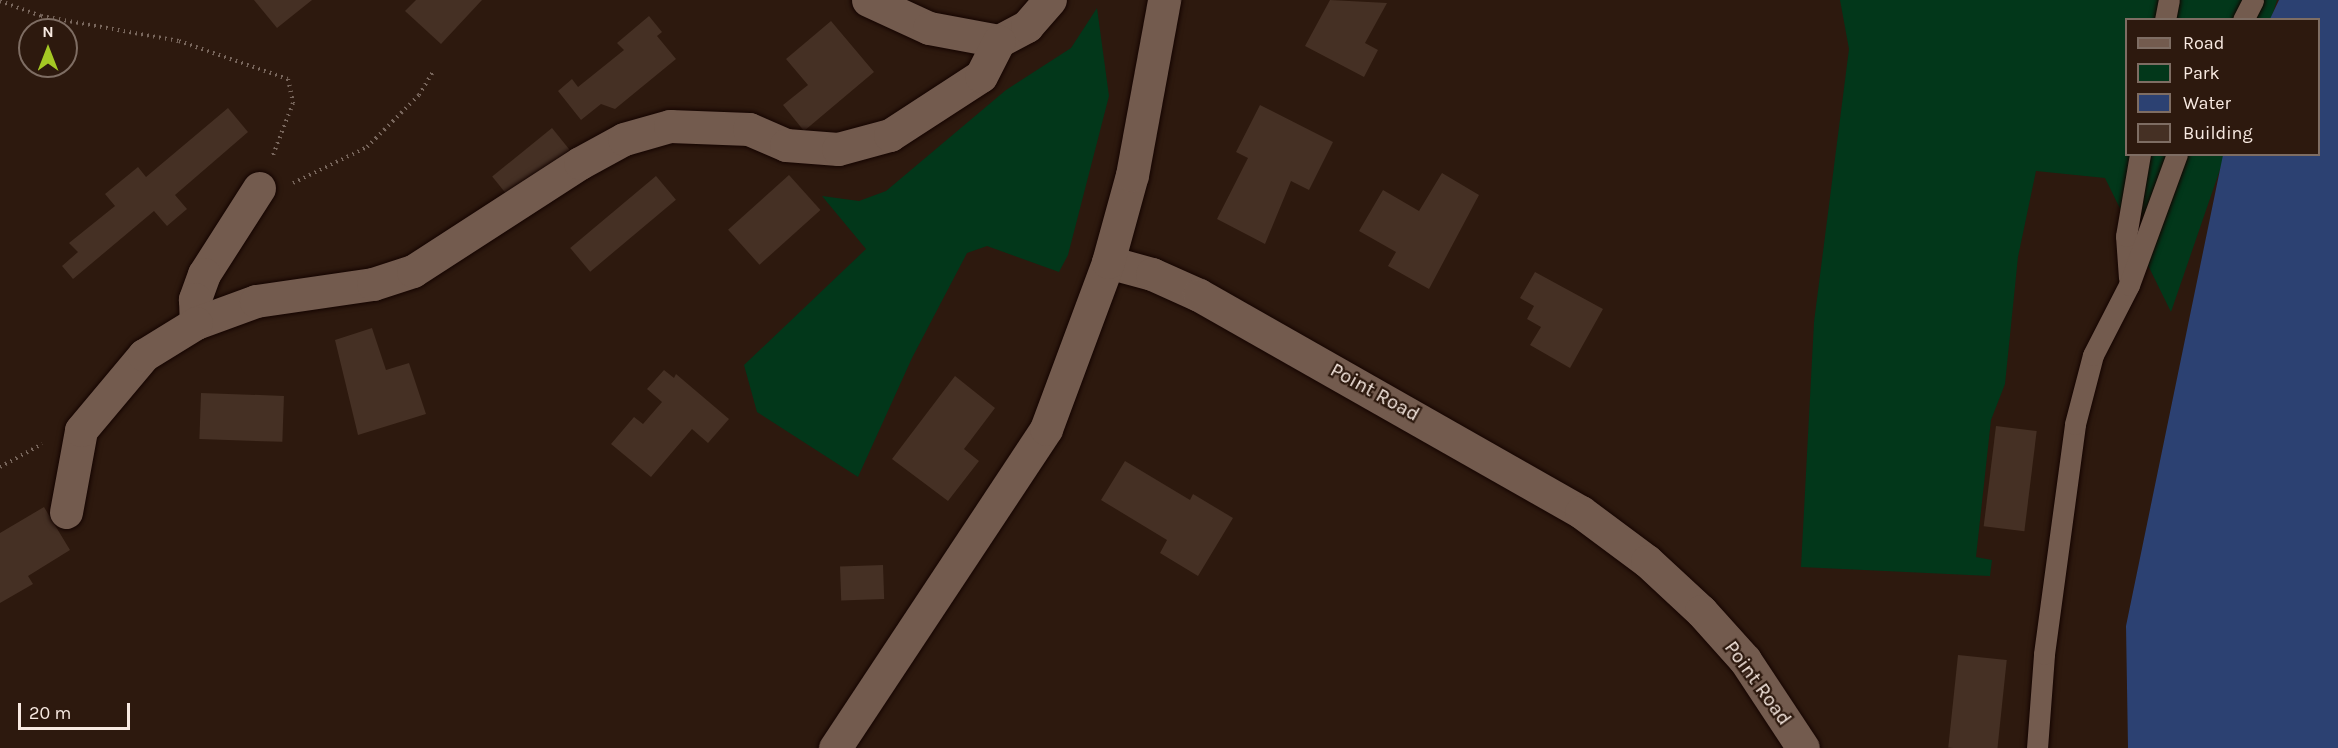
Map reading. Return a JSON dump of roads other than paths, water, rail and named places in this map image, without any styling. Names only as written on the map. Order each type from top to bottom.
[{"type":"street","points":[[868,0],[929,28],[999,41]]},
{"type":"street","points":[[66,512],[81,430],[144,355],[196,324],[256,301],[373,284],[413,271],[580,163],[624,139],[670,126],[749,129],[786,145],[838,149],[890,135],[981,76],[999,41],[1027,26],[1050,0]]},
{"type":"street","points":[[835,748],[1046,429],[1108,262],[1132,175],[1164,0]]},
{"type":"street","points":[[196,324],[195,299],[204,274],[259,188]]},
{"type":"street","name":"Point Road","points":[[1108,262],[1152,274],[1199,295],[1581,512],[1647,561],[1701,611],[1745,660],[1803,748]]},
{"type":"lane","points":[[2165,18],[2169,0]]},
{"type":"lane","points":[[2244,18],[2253,0]]},
{"type":"lane","points":[[2129,285],[2126,236],[2140,156]]},
{"type":"lane","points":[[2037,748],[2043,654],[2075,424],[2093,355],[2129,285],[2177,156]]},
{"type":"water","points":[[2279,0],[2338,0],[2338,748],[2128,748],[2126,626],[2223,156],[2320,156],[2320,18],[2270,18]]}]
